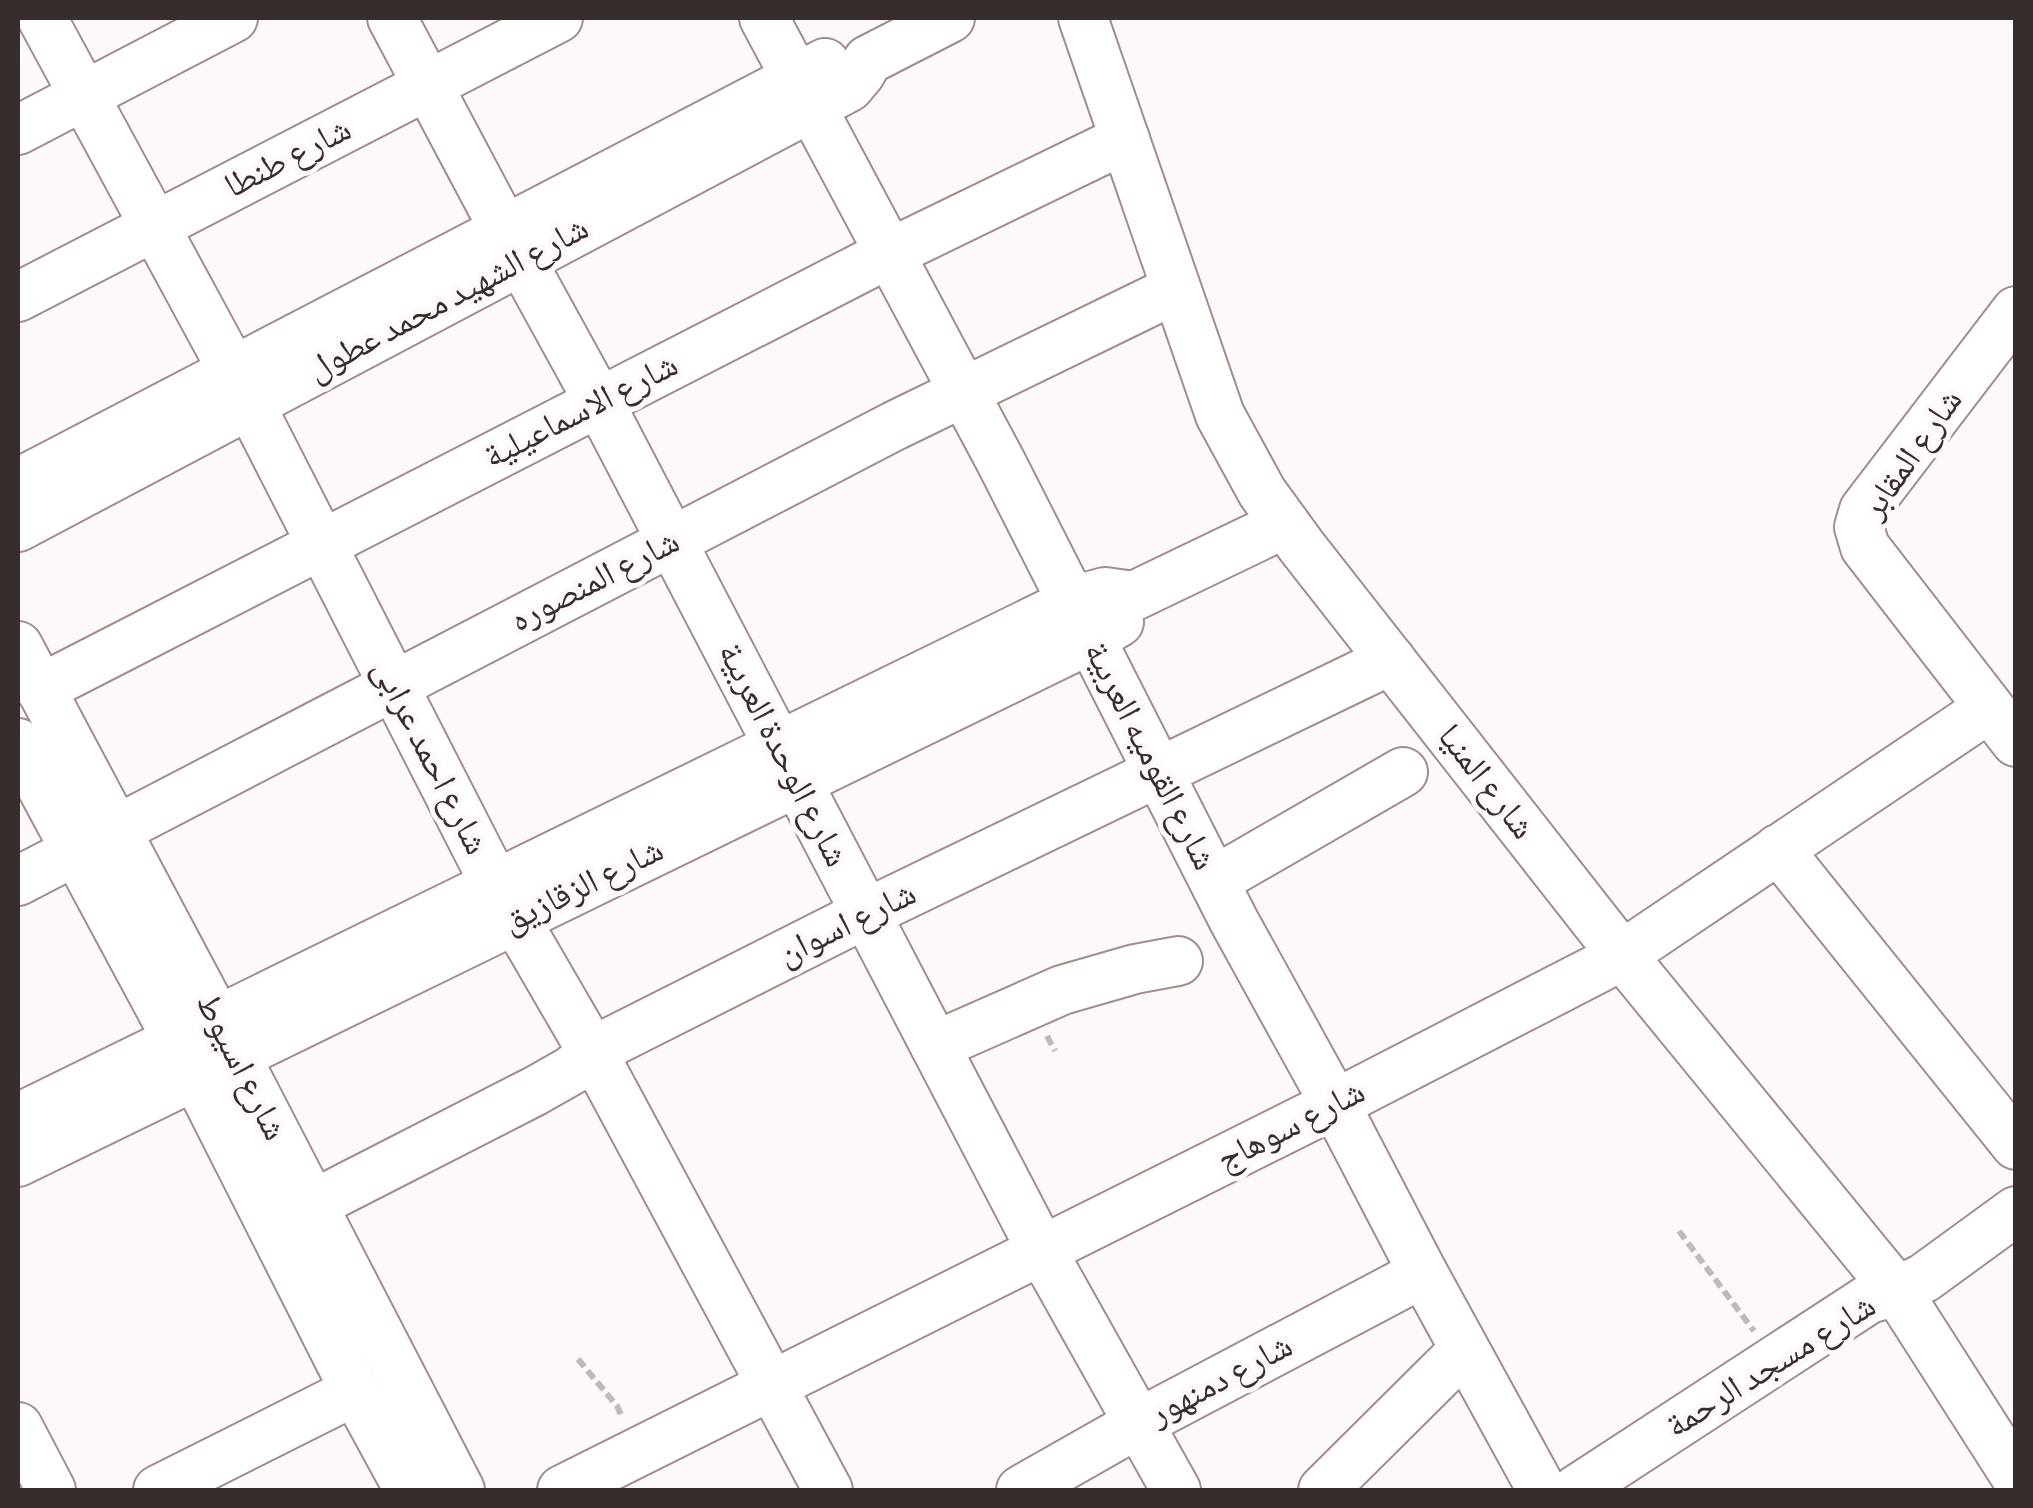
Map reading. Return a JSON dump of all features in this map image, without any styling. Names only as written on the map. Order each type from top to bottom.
[{"type":"street","name":"شارع احمد عرابى","points":[[42,18],[242,387],[505,901],[593,1053],[828,1490]]},
{"type":"street","points":[[18,130],[233,18]]},
{"type":"street","name":"شارع الوحدة العربية","points":[[392,18],[599,402],[1042,1251],[1176,1490]]},
{"type":"street","name":"شارع طنطا","points":[[18,297],[558,18]]},
{"type":"street","name":"شارع القوميه العربية","points":[[764,18],[964,392],[1214,881],[1542,1490]]},
{"type":"street","name":"شارع الشهيد محمد عطول","points":[[18,526],[242,387],[805,91],[849,87],[868,60],[950,18]]},
{"type":"street","name":"شارع المنيا","points":[[1082,18],[1220,415],[1262,492],[1622,955],[1898,1291],[2016,1477]]},
{"type":"street","name":"شارع الاسماعيلية","points":[[40,689],[890,253],[1124,139]]},
{"type":"street","name":"شارع المنصوره","points":[[18,881],[964,392],[1176,289]]},
{"type":"street","name":"شارع المقابر","points":[[2002,725],[1864,547],[1859,528],[1864,510],[2016,311]]},
{"type":"street","name":"شارع الشهيد محمد عطول","points":[[18,484],[242,387]]},
{"type":"street","name":"شارع الزقازيق","points":[[18,1118],[206,1047],[1082,621],[1114,627],[1128,612],[1134,596],[1284,524]]},
{"type":"street","name":"شارع اسيوط","points":[[18,646],[40,689],[95,840],[206,1047],[355,1391],[409,1490]]},
{"type":"street","name":"شارع اسوان","points":[[312,1205],[535,1091],[593,1053],[865,914],[1391,660]]},
{"type":"street","name":"شارع سوهاج","points":[[562,1490],[1335,1104],[1622,955],[1778,849],[2002,725]]},
{"type":"street","name":"شارع اسيوط","points":[[18,742],[95,840]]},
{"type":"street","points":[[1214,881],[1403,772]]},
{"type":"street","points":[[1778,849],[2016,1145]]},
{"type":"street","points":[[935,1046],[1062,990],[1178,961]]},
{"type":"street","name":"شارع الزقازيق","points":[[18,1162],[206,1047]]},
{"type":"street","name":"شارع اسيوط","points":[[206,1047],[312,1205],[460,1490]]},
{"type":"street","name":"شارع مسجد الرحمة","points":[[1576,1490],[1869,1300],[1898,1291],[1935,1271],[2016,1211]]},
{"type":"street","name":"شارع دمنهور","points":[[1021,1490],[1138,1423],[1423,1273]]},
{"type":"street","points":[[1323,1490],[1464,1350]]},
{"type":"street","points":[[158,1490],[355,1391]]},
{"type":"street","points":[[18,1427],[51,1490]]},
{"type":"path","points":[[1679,1232],[1776,1360]]},
{"type":"path","points":[[578,1359],[616,1406],[640,1452]]}]
